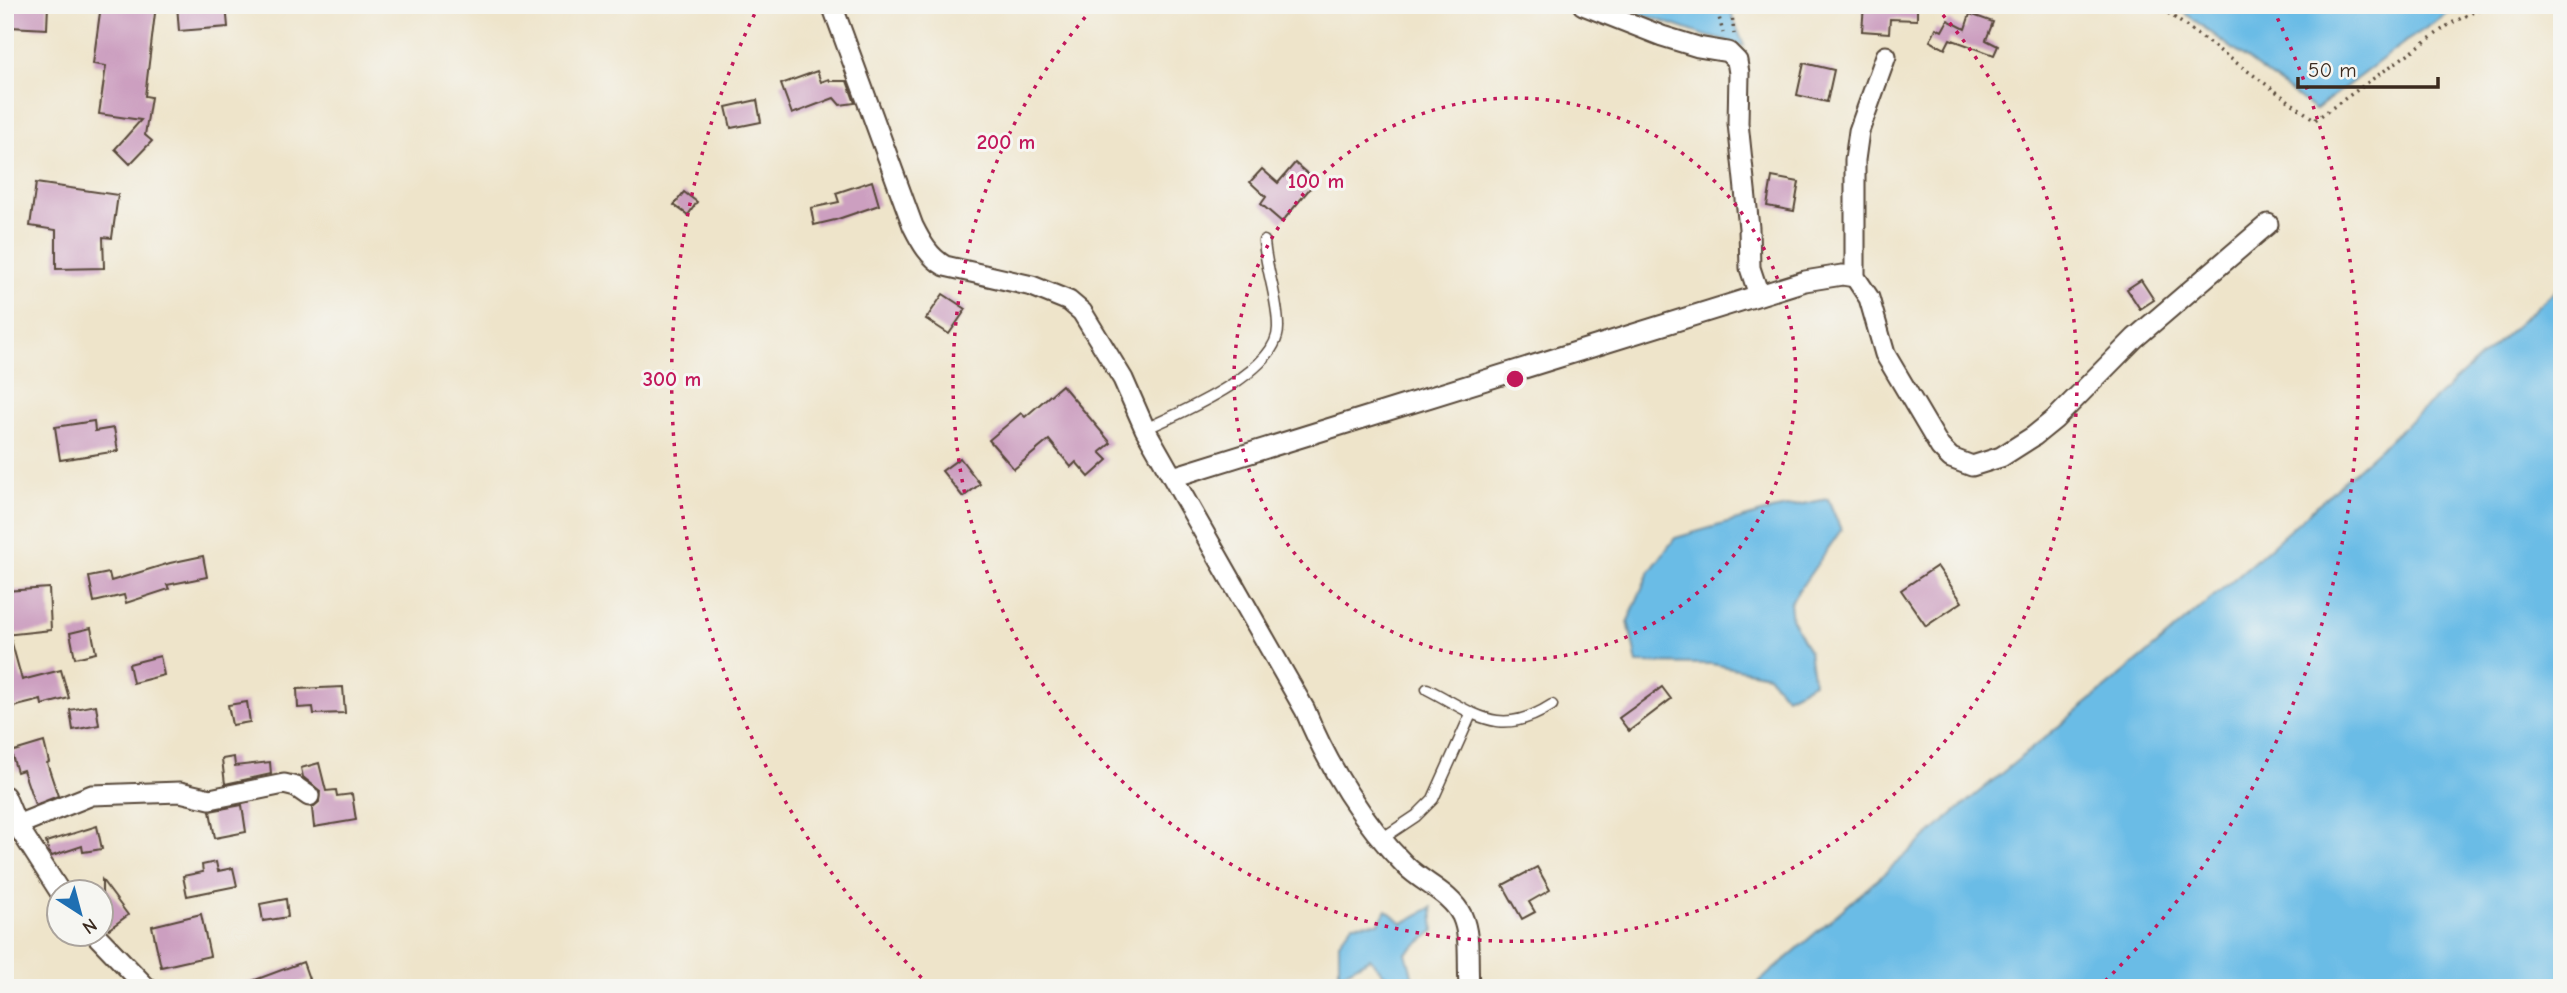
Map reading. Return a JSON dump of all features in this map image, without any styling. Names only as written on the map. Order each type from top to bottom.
[{"type":"street","points":[[832,5],[921,244],[937,261],[953,270],[983,273],[1032,286],[1069,301],[1082,313],[1123,379],[1145,429],[1305,710],[1319,744],[1358,809],[1407,867],[1439,891],[1461,913],[1468,935],[1469,984]]},
{"type":"street","points":[[1584,5],[1662,36],[1698,47],[1728,52],[1737,61],[1738,123],[1749,228],[1750,268],[1759,295]]},
{"type":"street","points":[[1886,55],[1859,131],[1855,160],[1855,277],[1869,298],[1885,354],[1940,447],[1951,458],[1972,466],[2001,457],[2055,419],[2135,338],[2268,224]]},
{"type":"street","points":[[1173,477],[1805,281],[1842,275],[1855,277]]},
{"type":"street","points":[[17,825],[92,795],[180,792],[210,799],[284,784],[296,787],[309,796]]},
{"type":"street","points":[[5,796],[17,825],[52,878]]},
{"type":"street","points":[[109,948],[147,988]]},
{"type":"lane","points":[[1145,429],[1230,386],[1271,351],[1278,328],[1265,263],[1264,241]]},
{"type":"lane","points":[[1427,689],[1471,714],[1498,722],[1534,717],[1552,705]]},
{"type":"lane","points":[[1383,838],[1416,816],[1433,799],[1471,714]]},
{"type":"path","points":[[1716,5],[1728,52]]},
{"type":"path","points":[[2157,5],[2315,120],[2449,24],[2487,5]]},
{"type":"water","points":[[1615,5],[1728,5],[1744,46],[1703,35]]},
{"type":"water","points":[[2174,5],[2461,5],[2405,42],[2315,110]]},
{"type":"water","points":[[2562,284],[2562,988],[1752,988],[1968,801],[2264,553]]},
{"type":"water","points":[[1828,499],[1841,530],[1790,603],[1792,620],[1809,651],[1814,683],[1786,697],[1768,675],[1712,664],[1637,663],[1628,621],[1648,574],[1675,538],[1772,510]]},
{"type":"water","points":[[1432,907],[1434,931],[1406,953],[1414,982],[1388,979],[1370,958],[1339,975],[1339,942],[1353,924],[1379,923],[1386,910],[1403,923]]},
{"type":"building","points":[[12,5],[48,5],[47,29],[10,27]]},
{"type":"building","points":[[101,5],[156,5],[145,96],[151,97],[145,135],[152,141],[130,164],[115,149],[141,120],[99,114],[106,66],[93,64]]},
{"type":"building","points":[[177,5],[226,5],[228,27],[179,31]]},
{"type":"building","points":[[1864,5],[1917,5],[1917,20],[1890,19],[1889,33],[1862,31]]},
{"type":"building","points":[[1970,14],[1993,22],[1986,40],[1998,46],[1994,55],[1950,39],[1945,49],[1930,41],[1936,28],[1942,31],[1948,20],[1965,29]]},
{"type":"building","points":[[1804,63],[1834,70],[1827,102],[1797,95]]},
{"type":"building","points":[[817,71],[821,82],[829,79],[847,81],[855,103],[840,105],[834,98],[792,114],[781,84]]},
{"type":"building","points":[[757,100],[761,122],[731,128],[726,107]]},
{"type":"building","points":[[1295,163],[1316,181],[1282,222],[1261,204],[1266,197],[1250,182],[1262,169],[1278,183]]},
{"type":"building","points":[[1772,177],[1799,182],[1794,211],[1767,206]]},
{"type":"building","points":[[872,181],[879,205],[814,225],[811,208],[839,202],[836,193]]},
{"type":"building","points":[[36,183],[118,195],[112,238],[103,237],[104,268],[56,269],[56,230],[30,226]]},
{"type":"building","points":[[684,192],[697,202],[688,215],[674,205]]},
{"type":"building","points":[[2141,280],[2154,300],[2140,309],[2127,289]]},
{"type":"building","points":[[943,294],[966,309],[949,334],[926,319]]},
{"type":"building","points":[[1062,385],[1111,443],[1100,452],[1108,460],[1089,477],[1076,462],[1071,467],[1049,440],[1014,469],[989,440],[1021,413],[1025,417]]},
{"type":"building","points":[[94,421],[95,431],[114,428],[118,451],[60,460],[55,427]]},
{"type":"building","points":[[960,458],[980,484],[963,497],[942,471]]},
{"type":"building","points":[[203,556],[207,577],[167,585],[169,589],[126,603],[124,595],[94,602],[89,577],[109,573],[111,581]]},
{"type":"building","points":[[1937,566],[1962,602],[1926,626],[1901,590]]},
{"type":"building","points":[[49,588],[51,630],[5,635],[5,591]]},
{"type":"building","points":[[91,628],[96,653],[75,658],[70,633]]},
{"type":"building","points":[[10,636],[22,680],[61,670],[69,698],[42,705],[41,700],[5,709],[5,637]]},
{"type":"building","points":[[160,656],[164,675],[133,683],[129,664]]},
{"type":"building","points":[[343,687],[345,713],[314,714],[313,707],[298,708],[297,689]]},
{"type":"building","points":[[1662,687],[1671,699],[1629,731],[1619,718]]},
{"type":"building","points":[[247,702],[250,722],[232,725],[228,705]]},
{"type":"building","points":[[96,705],[99,725],[73,730],[70,710]]},
{"type":"building","points":[[44,742],[49,762],[47,763],[58,796],[35,805],[23,770],[17,772],[11,752]]},
{"type":"building","points":[[234,757],[235,766],[270,762],[271,774],[225,784],[222,759]]},
{"type":"building","points":[[319,763],[326,791],[336,790],[337,796],[352,794],[356,820],[314,827],[312,808],[319,802],[320,791],[303,777],[301,768]]},
{"type":"building","points":[[242,805],[246,832],[215,838],[210,811]]},
{"type":"building","points":[[97,826],[102,849],[83,852],[82,846],[52,856],[49,852],[46,842]]},
{"type":"building","points":[[216,862],[218,871],[233,868],[237,886],[187,896],[183,876],[203,872],[202,865]]},
{"type":"building","points":[[1537,867],[1550,890],[1529,902],[1535,912],[1522,919],[1503,885]]},
{"type":"building","points":[[116,899],[128,915],[116,924]]},
{"type":"building","points":[[286,899],[288,917],[263,921],[260,904]]},
{"type":"building","points":[[201,914],[210,956],[161,967],[152,926]]},
{"type":"building","points":[[303,962],[309,979],[286,988],[239,988],[239,986]]}]
